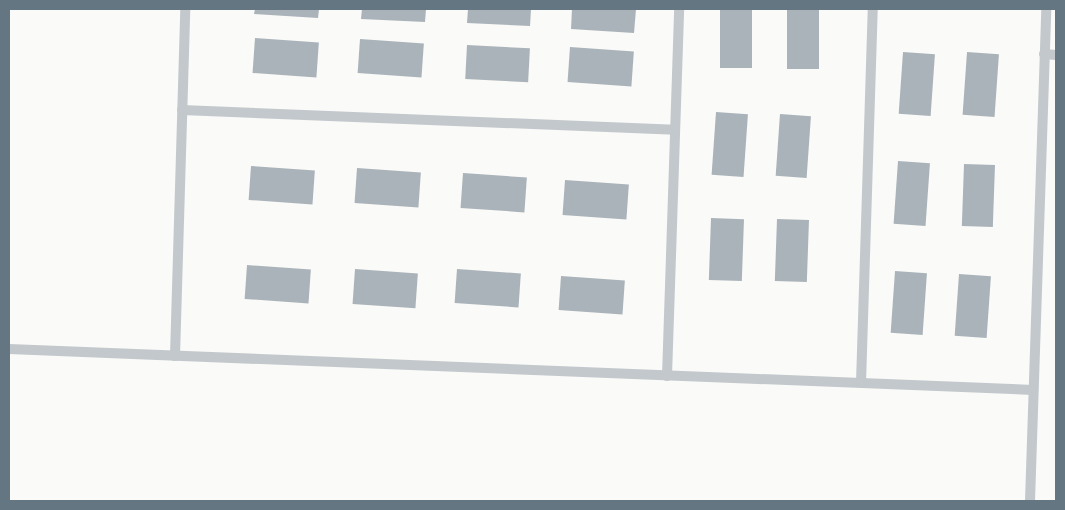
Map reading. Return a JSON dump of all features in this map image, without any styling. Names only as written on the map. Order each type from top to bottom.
[{"type":"lane","points":[[175,356],[185,9]]},
{"type":"lane","points":[[667,376],[679,9]]},
{"type":"lane","points":[[862,383],[873,9]]},
{"type":"lane","points":[[1030,501],[1046,9]]},
{"type":"lane","points":[[1044,54],[1056,55]]},
{"type":"lane","points":[[182,110],[675,130]]},
{"type":"lane","points":[[9,349],[1033,390]]},
{"type":"building","points":[[255,9],[319,9],[318,18],[254,14]]},
{"type":"building","points":[[362,9],[426,9],[425,22],[361,19]]},
{"type":"building","points":[[468,9],[531,9],[530,26],[467,23]]},
{"type":"building","points":[[572,9],[636,9],[634,33],[571,29]]},
{"type":"building","points":[[720,9],[752,9],[752,68],[720,68]]},
{"type":"building","points":[[787,9],[819,9],[819,69],[787,69]]},
{"type":"building","points":[[255,38],[319,42],[316,77],[253,73]]},
{"type":"building","points":[[360,39],[424,43],[421,77],[358,73]]},
{"type":"building","points":[[467,45],[530,48],[528,82],[465,79]]},
{"type":"building","points":[[570,47],[634,51],[631,86],[568,82]]},
{"type":"building","points":[[903,52],[935,54],[931,116],[899,114]]},
{"type":"building","points":[[967,52],[999,54],[995,117],[963,115]]},
{"type":"building","points":[[716,112],[748,114],[744,177],[712,175]]},
{"type":"building","points":[[780,114],[811,116],[807,178],[776,176]]},
{"type":"building","points":[[898,161],[930,163],[926,226],[894,224]]},
{"type":"building","points":[[964,164],[995,165],[993,227],[962,226]]},
{"type":"building","points":[[251,166],[315,170],[312,204],[249,200]]},
{"type":"building","points":[[357,168],[421,172],[418,207],[355,203]]},
{"type":"building","points":[[463,173],[527,177],[524,212],[461,208]]},
{"type":"building","points":[[565,180],[629,184],[626,219],[563,215]]},
{"type":"building","points":[[711,218],[744,219],[742,281],[709,280]]},
{"type":"building","points":[[777,219],[809,220],[807,282],[775,281]]},
{"type":"building","points":[[247,265],[311,269],[308,303],[245,299]]},
{"type":"building","points":[[355,269],[418,273],[415,308],[353,304]]},
{"type":"building","points":[[457,269],[521,273],[518,307],[455,303]]},
{"type":"building","points":[[895,271],[927,273],[923,335],[891,333]]},
{"type":"building","points":[[959,274],[991,276],[987,338],[955,336]]},
{"type":"building","points":[[561,276],[625,280],[622,314],[559,310]]}]
